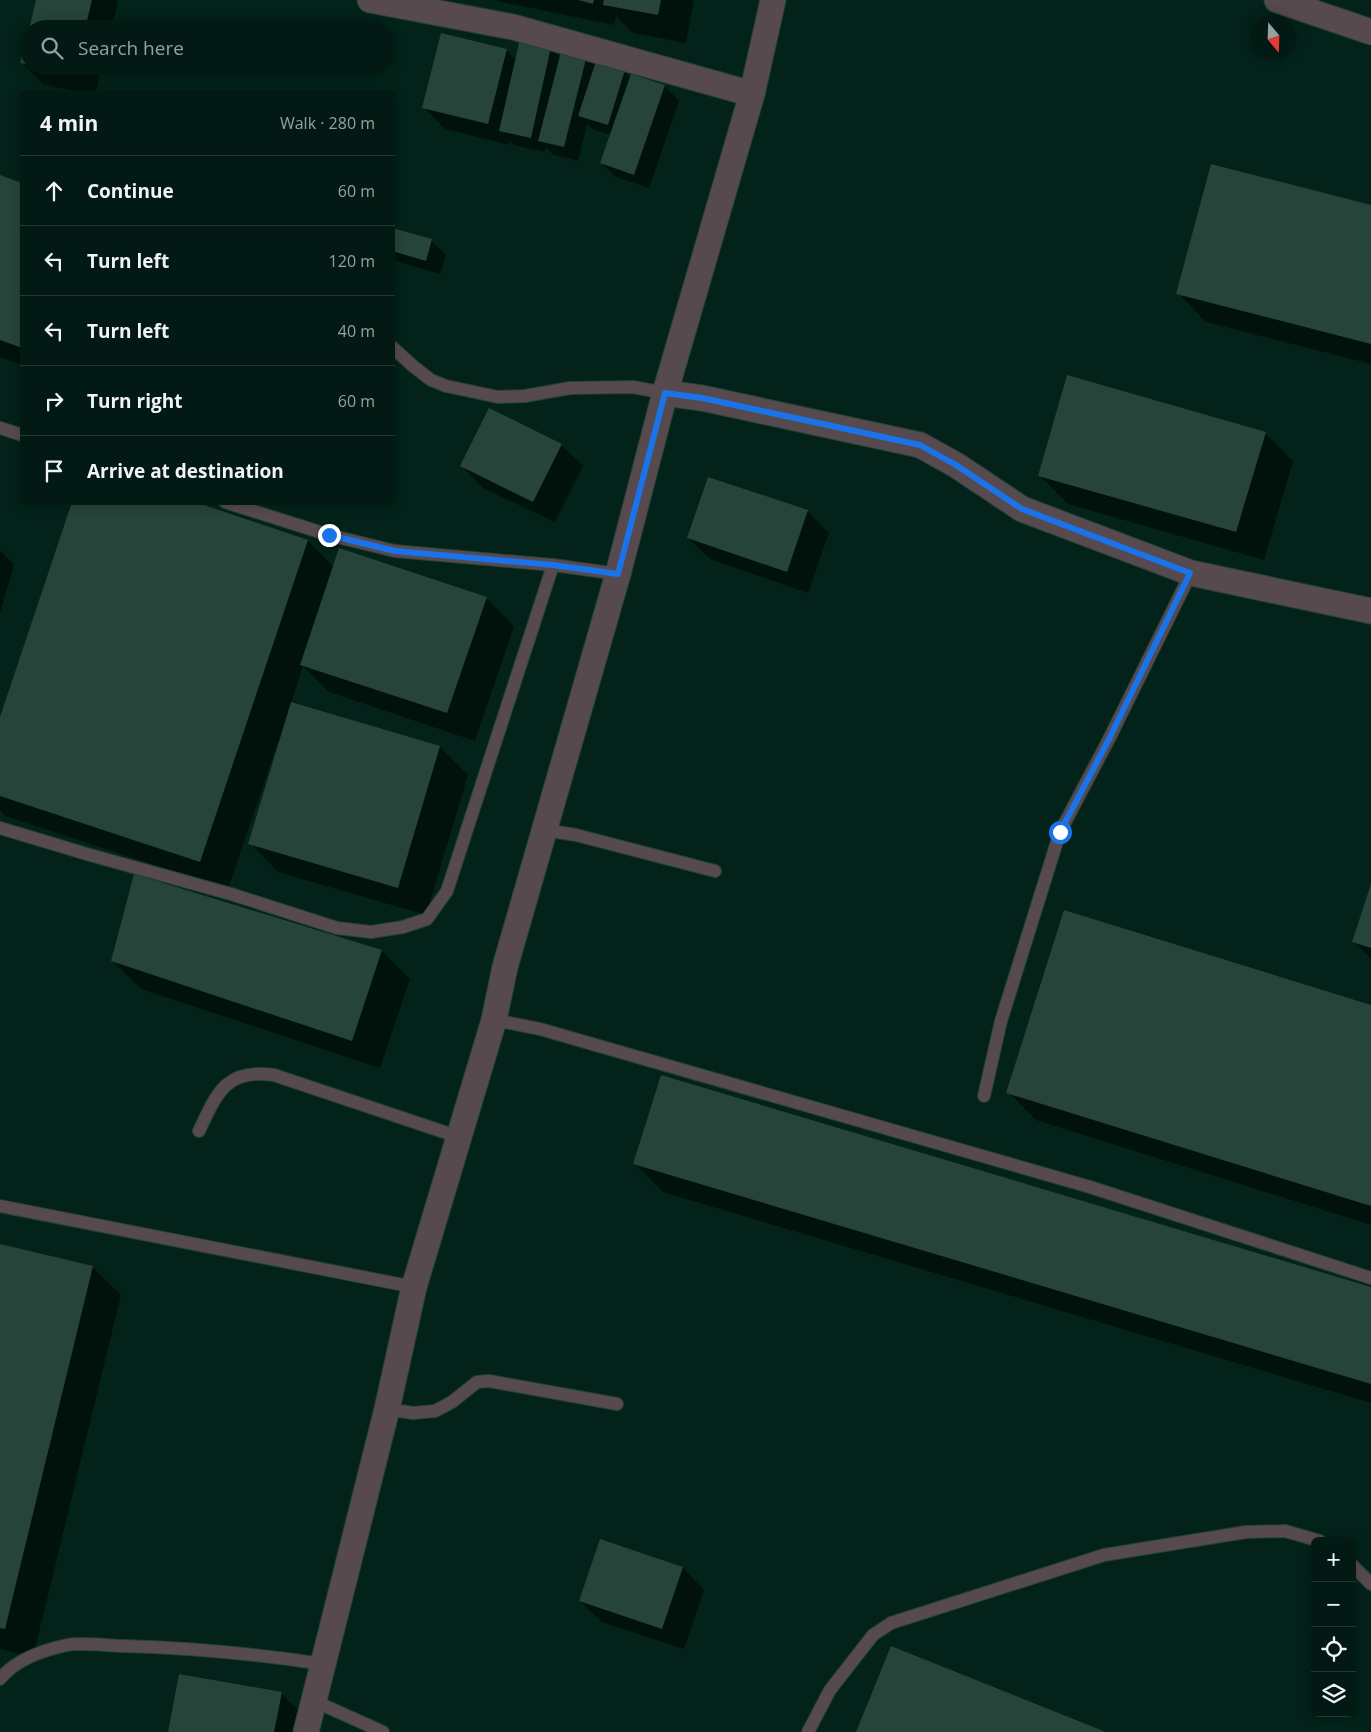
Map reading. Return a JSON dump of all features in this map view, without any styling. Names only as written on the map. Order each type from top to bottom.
[{"type":"street","points":[[370,0],[513,27],[752,94]]},
{"type":"street","points":[[306,1732],[387,1409],[414,1287],[494,1020],[505,967],[618,574],[665,393],[752,94],[773,0]]},
{"type":"street","points":[[1277,0],[1371,32]]},
{"type":"street","points":[[665,393],[702,398],[920,445],[956,465],[1022,509],[1190,573],[1371,611]]},
{"type":"lane","points":[[395,350],[431,380],[446,386],[498,397],[525,396],[570,388],[633,388],[665,393]]},
{"type":"lane","points":[[0,428],[20,434]]},
{"type":"lane","points":[[234,505],[329,535],[395,551],[553,565],[618,574]]},
{"type":"lane","points":[[0,828],[231,894],[337,928],[371,932],[403,927],[427,919],[447,891],[553,565]]},
{"type":"lane","points":[[984,1096],[1001,1021],[1060,832],[1109,739],[1190,573]]},
{"type":"lane","points":[[545,830],[715,871]]},
{"type":"lane","points":[[494,1020],[540,1029],[1090,1187],[1371,1278]]},
{"type":"lane","points":[[199,1131],[215,1097],[229,1083],[245,1075],[259,1073],[274,1075],[459,1137]]},
{"type":"lane","points":[[0,1206],[414,1287]]},
{"type":"lane","points":[[387,1409],[413,1413],[436,1411],[452,1402],[477,1382],[489,1381],[618,1404]]},
{"type":"lane","points":[[808,1732],[830,1690],[873,1635],[890,1623],[1104,1555],[1246,1532],[1285,1531],[1311,1538]]},
{"type":"lane","points":[[1356,1569],[1371,1584]]},
{"type":"lane","points":[[0,1679],[6,1671],[35,1654],[69,1645],[144,1647],[266,1655],[323,1664]]},
{"type":"lane","points":[[314,1701],[383,1732]]},
{"type":"building","points":[[36,0],[92,0],[87,20],[31,20]]},
{"type":"building","points":[[578,0],[594,0],[593,4]]},
{"type":"building","points":[[604,0],[661,0],[658,15],[603,5]]},
{"type":"building","points":[[441,33],[507,49],[488,124],[422,108]]},
{"type":"building","points":[[520,39],[551,47],[531,138],[499,131]]},
{"type":"building","points":[[563,44],[588,51],[564,147],[538,141]]},
{"type":"building","points":[[596,61],[625,70],[608,125],[578,116]]},
{"type":"building","points":[[631,74],[665,85],[634,175],[600,163]]},
{"type":"building","points":[[1211,164],[1371,205],[1371,344],[1176,294]]},
{"type":"building","points":[[0,175],[20,182],[20,347],[0,340]]},
{"type":"building","points":[[395,229],[432,239],[426,261],[395,252]]},
{"type":"building","points":[[1067,375],[1266,432],[1236,532],[1038,476]]},
{"type":"building","points":[[489,408],[562,444],[533,502],[460,466]]},
{"type":"building","points":[[708,477],[808,510],[787,572],[687,538]]},
{"type":"building","points":[[71,505],[204,505],[308,540],[200,862],[0,796],[0,717]]},
{"type":"building","points":[[339,548],[487,597],[447,713],[300,665]]},
{"type":"building","points":[[291,702],[440,746],[398,888],[248,844]]},
{"type":"building","points":[[134,874],[382,950],[352,1041],[111,961]]},
{"type":"building","points":[[1371,884],[1371,948],[1352,942]]},
{"type":"building","points":[[1064,910],[1371,1005],[1371,1206],[1006,1093]]},
{"type":"building","points":[[661,1075],[1371,1287],[1371,1384],[633,1164]]},
{"type":"building","points":[[0,1244],[93,1266],[5,1629],[0,1628]]},
{"type":"building","points":[[600,1539],[683,1567],[662,1629],[579,1601]]},
{"type":"building","points":[[891,1646],[1106,1732],[856,1732]]},
{"type":"building","points":[[179,1674],[282,1692],[274,1732],[168,1732]]},
{"type":"route","points":[[329,535],[395,551],[553,565],[618,574],[665,393],[702,398],[920,445],[956,465],[1022,509],[1190,573],[1109,739],[1060,832]]}]
